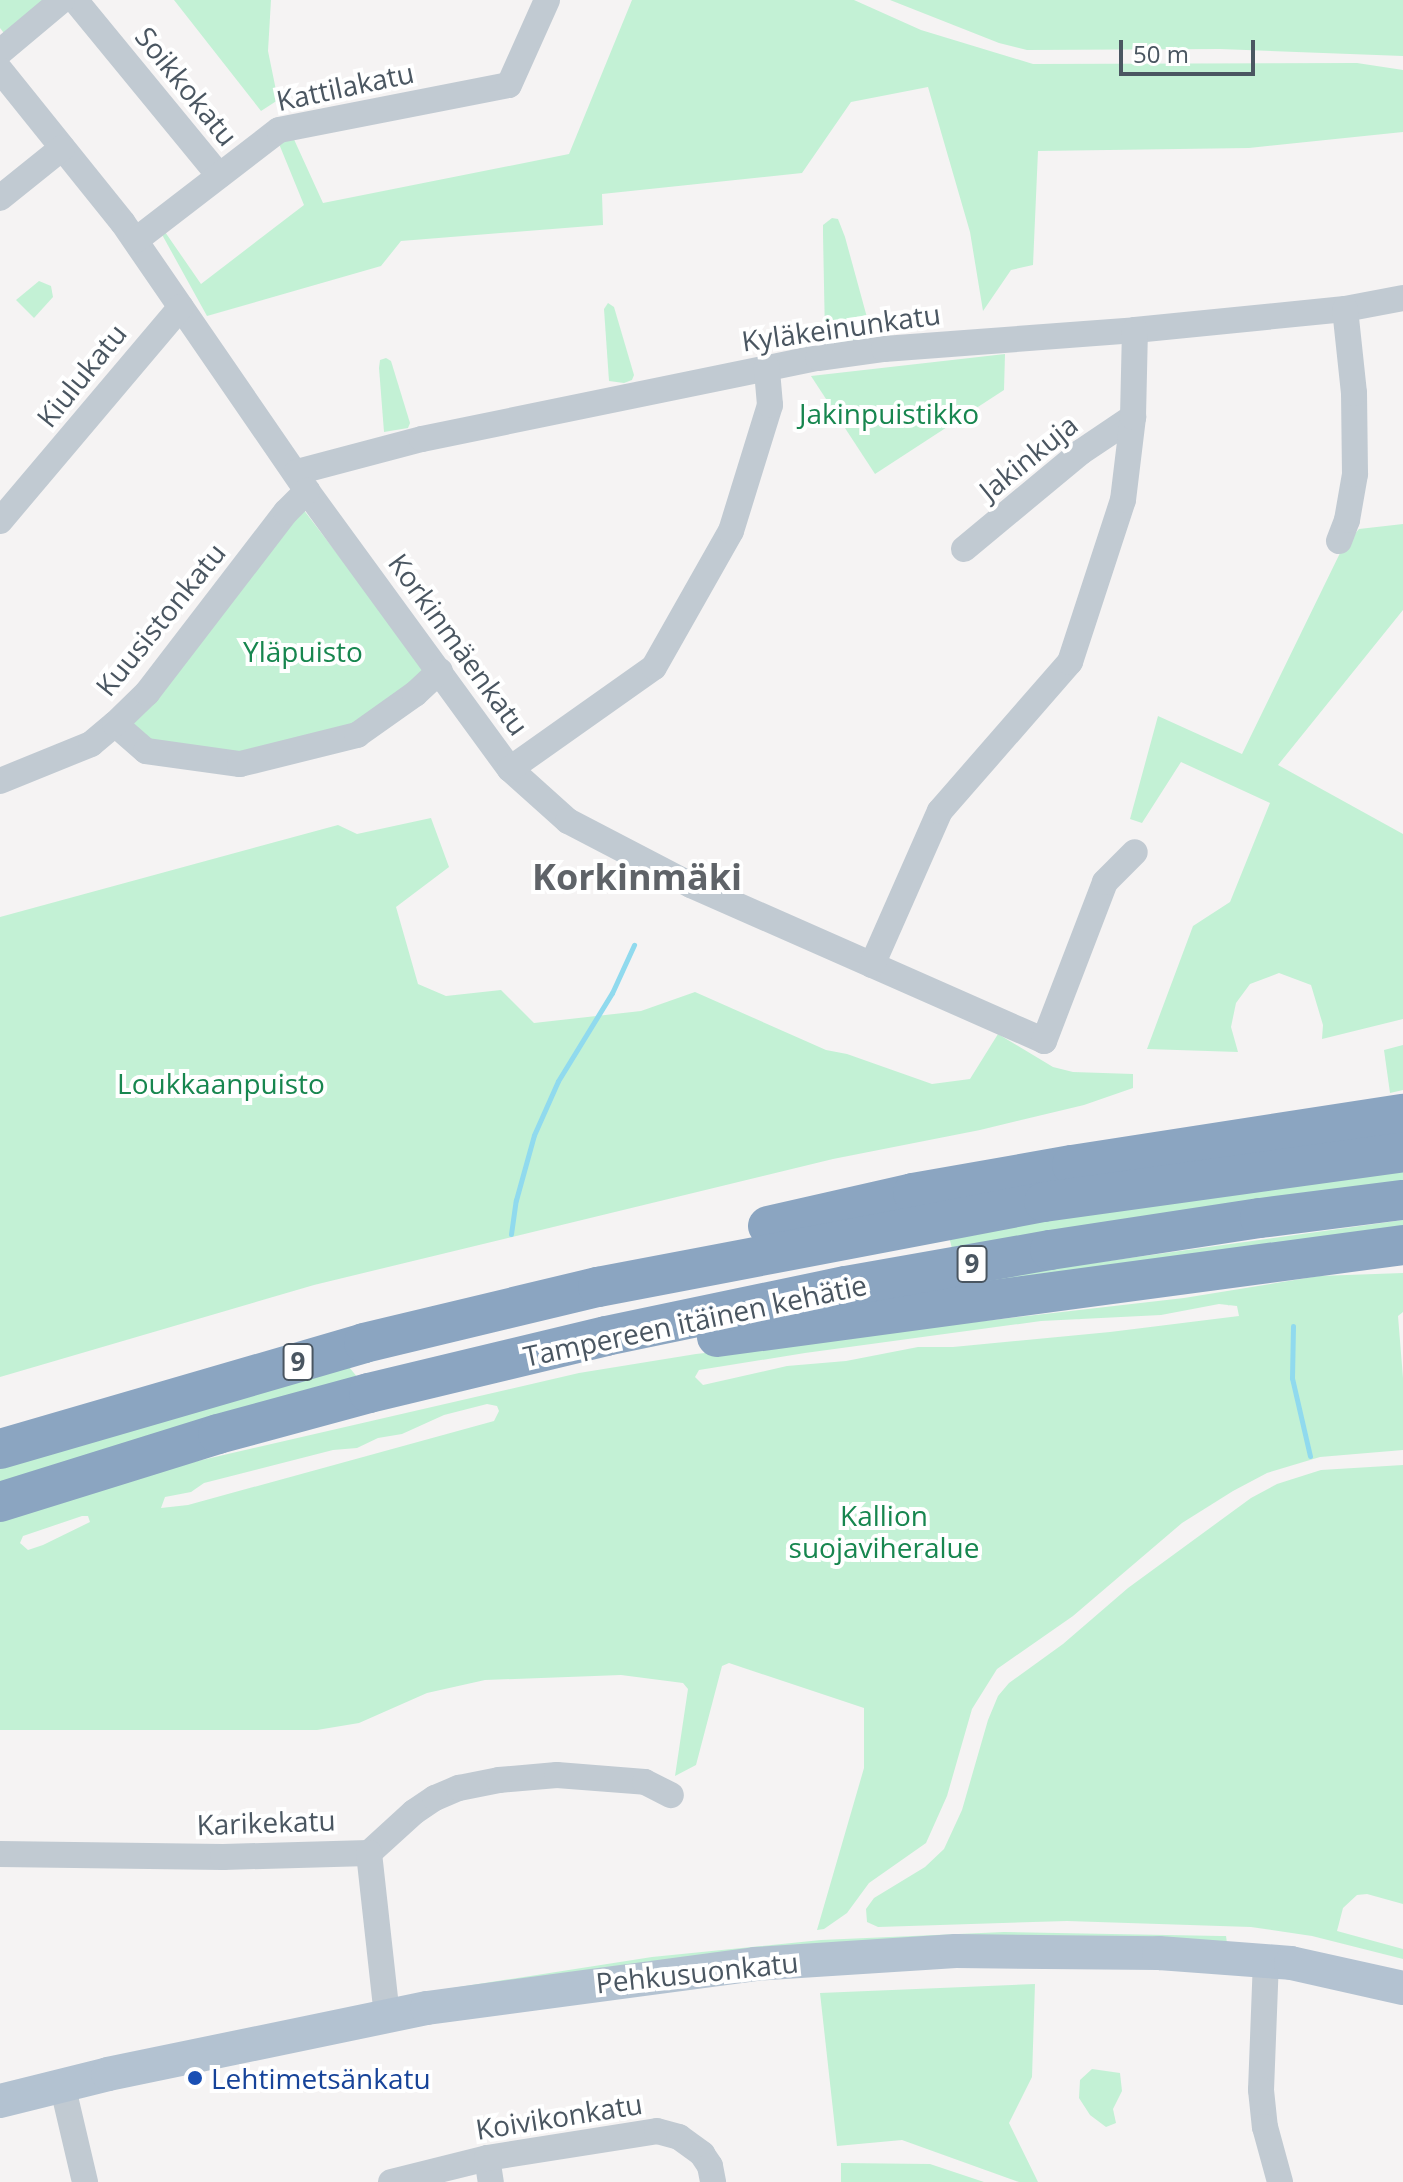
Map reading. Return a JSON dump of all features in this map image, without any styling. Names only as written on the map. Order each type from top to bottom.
[{"type":"highway","points":[[1320,1124],[1403,1101]]},
{"type":"highway","points":[[598,1287],[770,1225],[899,1196],[1320,1124],[1403,1114]]},
{"type":"highway","name":"Tampereen itäinen kehätie","points":[[0,1449],[364,1343],[598,1287],[1044,1202],[1403,1152]]},
{"type":"highway","name":"Tampereen itäinen kehätie","points":[[0,1502],[233,1429],[546,1351],[846,1286],[1050,1250],[1403,1200]]},
{"type":"highway","points":[[546,1351],[729,1336],[1403,1245]]},
{"type":"highway","points":[[1305,1257],[1403,1261]]},
{"type":"main road","name":"Pehkusuonkatu","points":[[0,2101],[62,2084],[387,2016],[651,1976],[877,1955],[1083,1950],[1266,1960],[1320,1968],[1403,1988]]},
{"type":"street","points":[[0,52],[62,0]]},
{"type":"street","name":"Soikkokatu","points":[[75,0],[219,175]]},
{"type":"street","name":"Kattilakatu","points":[[136,240],[279,130],[509,85],[547,0]]},
{"type":"street","name":"Korkinmäenkatu","points":[[0,70],[136,240],[302,482],[510,769],[568,821],[691,885],[1044,1041],[1105,882],[1135,852]]},
{"type":"street","points":[[0,198],[62,148]]},
{"type":"street","name":"Kyläkeinunkatu","points":[[302,482],[422,439],[767,367],[884,349],[1135,330],[1345,309],[1403,298]]},
{"type":"street","name":"Kiulukatu","points":[[0,521],[181,307]]},
{"type":"street","points":[[1339,541],[1347,520],[1355,474],[1354,393],[1345,309]]},
{"type":"street","points":[[872,965],[940,811],[1070,662],[1123,500],[1133,417],[1135,330]]},
{"type":"street","points":[[510,769],[654,667],[731,531],[770,405],[767,367]]},
{"type":"street","name":"Jakinkuja","points":[[964,549],[1081,452],[1133,417]]},
{"type":"street","name":"Kuusistonkatu","points":[[0,781],[91,744],[147,693],[286,512],[302,482]]},
{"type":"street","points":[[115,724],[146,751],[240,764],[357,735],[415,694],[440,671]]},
{"type":"street","points":[[369,1853],[414,1812],[435,1798],[459,1788],[499,1780],[557,1775],[645,1782],[671,1795]]},
{"type":"street","name":"Karikekatu","points":[[0,1854],[223,1857],[369,1853],[387,2016]]},
{"type":"street","points":[[1266,1960],[1262,2107],[1280,2182]]},
{"type":"street","points":[[62,2084],[85,2182]]},
{"type":"street","name":"Koivikonkatu","points":[[391,2182],[489,2170],[657,2131],[679,2137],[702,2154],[710,2166],[713,2182]]},
{"type":"green space","points":[[0,0],[52,0],[7,37],[0,28]]},
{"type":"green space","points":[[174,0],[271,0],[268,51],[278,100],[261,111]]},
{"type":"green space","points":[[632,0],[854,0],[921,30],[1033,64],[1357,63],[1403,70],[1403,132],[1249,148],[1038,151],[1033,265],[1011,270],[983,311],[970,232],[928,87],[851,102],[802,173],[602,194],[603,225],[401,241],[381,266],[207,316],[160,231],[163,229],[201,284],[304,205],[277,139],[292,135],[323,203],[569,154]]},
{"type":"green space","points":[[890,0],[1403,0],[1403,56],[1220,49],[1027,50],[999,43]]},
{"type":"green space","points":[[832,218],[838,219],[845,237],[871,332],[870,339],[834,346],[827,343],[825,336],[823,234],[823,225]]},
{"type":"green space","points":[[39,281],[51,286],[53,297],[34,318],[16,300]]},
{"type":"green space","points":[[608,303],[614,307],[634,375],[632,380],[624,383],[609,381],[604,309]]},
{"type":"green space","name":"Jakinpuistikko","points":[[1005,354],[1004,390],[875,474],[811,376]]},
{"type":"green space","points":[[386,358],[391,361],[410,423],[408,428],[384,432],[379,368],[380,360]]},
{"type":"green space","name":"Yläpuisto","points":[[303,509],[418,659],[422,670],[416,682],[352,730],[237,757],[140,740],[126,728]]},
{"type":"green space","points":[[1403,524],[1403,610],[1278,765],[1403,834],[1403,1019],[1322,1039],[1323,1025],[1311,985],[1279,973],[1250,984],[1236,1003],[1231,1027],[1238,1052],[1147,1049],[1193,926],[1230,902],[1270,803],[1181,762],[1142,823],[1130,819],[1158,716],[1242,754],[1342,549],[1359,529]]},
{"type":"green space","name":"Loukkaanpuisto","points":[[431,818],[449,867],[396,907],[418,984],[446,996],[501,990],[534,1023],[641,1011],[695,992],[826,1050],[847,1054],[932,1084],[970,1079],[998,1034],[1053,1067],[1073,1072],[1133,1074],[1133,1088],[1084,1105],[980,1130],[833,1159],[314,1285],[0,1377],[0,917],[338,825],[357,834]]},
{"type":"green space","points":[[1403,1045],[1403,1090],[1390,1093],[1384,1050]]},
{"type":"green space","points":[[1403,1165],[1403,1185],[953,1253],[948,1232]]},
{"type":"green space","points":[[1403,1220],[1403,1234],[777,1318],[1064,1267]]},
{"type":"green space","name":"Kallion suojaviheralue","points":[[1403,1273],[1403,1312],[1398,1316],[1403,1378],[1403,1450],[1320,1457],[1267,1473],[1233,1491],[1182,1523],[1073,1616],[997,1669],[972,1709],[947,1796],[926,1843],[869,1883],[847,1913],[824,1929],[817,1930],[864,1768],[864,1708],[729,1663],[722,1666],[696,1765],[675,1776],[688,1689],[683,1683],[621,1675],[485,1680],[427,1693],[359,1723],[317,1730],[0,1730],[0,1520],[163,1469],[579,1373],[696,1354],[1184,1298],[1319,1276]],"holes":[[[1219,1304],[1237,1306],[1239,1316],[1110,1332],[953,1347],[918,1347],[846,1361],[787,1366],[703,1385],[695,1377],[699,1370],[805,1353],[1041,1321],[1161,1315]],[[487,1404],[497,1406],[499,1411],[494,1421],[188,1505],[161,1508],[165,1497],[191,1492],[204,1483],[333,1450],[357,1448],[378,1438],[402,1434],[444,1415]],[[82,1516],[88,1516],[90,1522],[28,1550],[20,1543],[23,1536]]]},
{"type":"green space","points":[[349,1367],[358,1378],[0,1485],[0,1463]]},
{"type":"green space","points":[[1403,1465],[1403,1904],[1367,1894],[1357,1895],[1343,1908],[1337,1931],[1403,1949],[1403,1959],[1312,1936],[1251,1927],[1067,1921],[878,1927],[867,1922],[866,1909],[874,1898],[925,1867],[944,1849],[962,1810],[988,1720],[998,1696],[1009,1683],[1063,1644],[1128,1588],[1251,1498],[1277,1484],[1321,1470]]},
{"type":"green space","points":[[1004,1932],[1226,1936],[1227,1943],[440,1990],[652,1957],[821,1940]]},
{"type":"green space","points":[[1035,1984],[1032,2077],[1009,2123],[1038,2182],[1019,2182],[902,2140],[837,2146],[820,1993]]},
{"type":"green space","points":[[1092,2069],[1120,2073],[1122,2091],[1113,2109],[1116,2123],[1106,2127],[1090,2115],[1079,2098],[1080,2080]]},
{"type":"green space","points":[[841,2163],[930,2164],[984,2182],[841,2182]]},
{"type":"waterway","points":[[511,1234],[516,1200],[534,1135],[558,1081],[612,993],[634,945]]},
{"type":"waterway","points":[[1293,1326],[1292,1378],[1310,1456]]},
{"type":"place","name":"Lehtimetsänkatu","points":[[195,2078]]},
{"type":"district","name":"Korkinmäki","points":[[637,877]]}]
